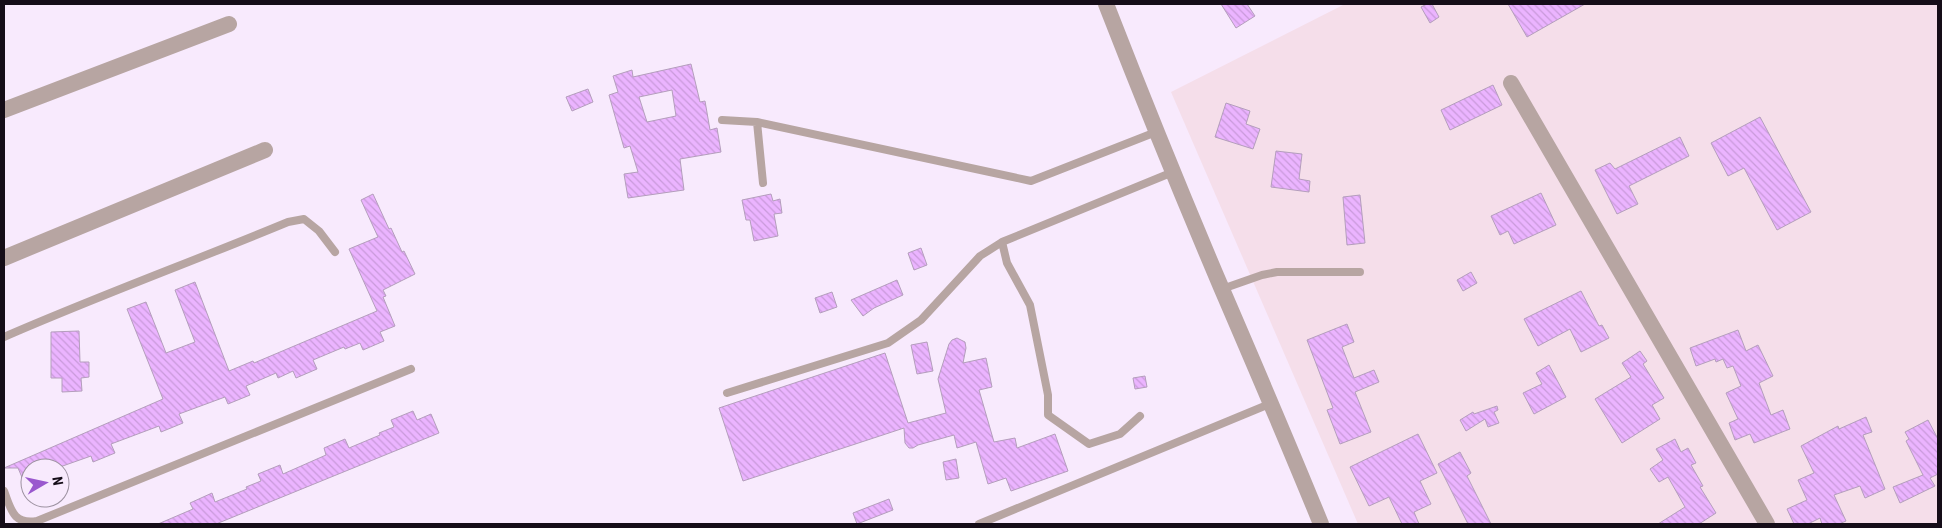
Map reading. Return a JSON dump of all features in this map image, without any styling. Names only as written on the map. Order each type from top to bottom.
[{"type":"street","points":[[1106,4],[1156,132],[1272,403],[1321,524]]},
{"type":"street","points":[[4,110],[228,24]]},
{"type":"street","points":[[1511,83],[1768,524]]},
{"type":"street","points":[[4,258],[265,150]]},
{"type":"lane","points":[[722,120],[758,122],[1031,181],[1156,132]]},
{"type":"lane","points":[[758,122],[763,183]]},
{"type":"lane","points":[[727,393],[888,343],[921,320],[980,256],[1002,242],[1173,172]]},
{"type":"lane","points":[[4,337],[71,308],[194,261],[288,222],[304,219],[319,231],[334,252]]},
{"type":"lane","points":[[1002,242],[1007,263],[1030,305],[1047,386],[1048,415],[1089,444],[1120,434],[1140,416]]},
{"type":"lane","points":[[1222,289],[1262,275],[1277,272],[1360,272]]},
{"type":"lane","points":[[4,491],[18,520],[26,523],[37,521],[411,369]]},
{"type":"lane","points":[[979,524],[1272,403]]},
{"type":"shaded area","points":[[1345,4],[1938,4],[1938,524],[1358,524],[1171,92]]},
{"type":"building","points":[[1221,4],[1247,4],[1255,16],[1236,28]]},
{"type":"building","points":[[1432,4],[1439,17],[1430,23],[1421,7]]},
{"type":"building","points":[[1508,4],[1585,4],[1527,37]]},
{"type":"building","points":[[691,64],[700,102],[705,101],[710,130],[717,128],[721,152],[680,159],[684,190],[628,198],[624,174],[638,172],[630,146],[624,148],[609,95],[618,92],[613,76],[632,70],[633,77]],"holes":[[[672,90],[676,116],[647,122],[639,97]]]},
{"type":"building","points":[[1493,85],[1502,105],[1450,130],[1441,110]]},
{"type":"building","points":[[588,89],[593,102],[572,111],[566,97]]},
{"type":"building","points":[[1226,103],[1250,111],[1246,124],[1260,129],[1253,149],[1215,137]]},
{"type":"building","points":[[1760,117],[1811,212],[1777,230],[1744,168],[1728,176],[1711,143]]},
{"type":"building","points":[[1680,137],[1689,156],[1629,186],[1638,204],[1617,214],[1595,170],[1610,163],[1615,169]]},
{"type":"building","points":[[1276,151],[1302,154],[1299,179],[1310,181],[1309,192],[1271,187]]},
{"type":"building","points":[[1541,193],[1556,225],[1514,244],[1508,231],[1500,235],[1491,216]]},
{"type":"building","points":[[373,194],[389,229],[391,228],[415,274],[383,290],[386,296],[383,297],[395,326],[380,332],[384,341],[363,350],[360,343],[345,349],[344,347],[313,360],[317,369],[296,378],[293,371],[278,378],[276,373],[246,386],[250,395],[228,404],[225,397],[179,414],[183,423],[161,432],[159,426],[111,444],[115,453],[93,462],[91,456],[70,463],[70,458],[27,458],[163,399],[127,309],[146,302],[166,353],[195,342],[175,290],[195,282],[229,371],[253,361],[254,363],[377,311],[349,249],[378,237],[361,200]]},
{"type":"building","points":[[771,194],[773,201],[780,199],[782,213],[774,214],[778,236],[754,241],[750,220],[746,220],[742,200]]},
{"type":"building","points":[[1360,195],[1365,243],[1347,245],[1343,197]]},
{"type":"building","points":[[921,248],[927,265],[914,270],[908,253]]},
{"type":"building","points":[[1471,272],[1477,283],[1463,291],[1457,280]]},
{"type":"building","points":[[897,280],[903,295],[874,308],[863,316],[851,300]]},
{"type":"building","points":[[1581,291],[1599,326],[1602,325],[1609,338],[1581,352],[1570,329],[1538,346],[1524,319]]},
{"type":"building","points":[[832,292],[837,307],[820,313],[815,298]]},
{"type":"building","points":[[1347,324],[1354,342],[1342,347],[1354,378],[1374,370],[1379,382],[1355,392],[1371,432],[1340,444],[1327,410],[1333,408],[1307,340]]},
{"type":"building","points":[[1738,330],[1746,351],[1758,345],[1773,376],[1759,383],[1771,415],[1783,410],[1790,429],[1754,443],[1750,434],[1735,440],[1729,423],[1738,419],[1726,393],[1741,386],[1733,366],[1727,368],[1723,359],[1716,362],[1715,359],[1696,366],[1690,348]]},
{"type":"building","points":[[79,331],[80,362],[89,362],[89,377],[81,378],[82,391],[62,392],[62,378],[51,378],[51,332]]},
{"type":"building","points":[[957,338],[965,342],[966,348],[963,363],[986,358],[992,387],[979,390],[994,442],[1015,438],[1017,448],[1055,434],[1068,471],[1011,491],[1006,478],[988,484],[976,442],[957,448],[954,435],[909,448],[905,443],[904,428],[743,481],[719,408],[885,353],[908,423],[946,413],[938,379],[949,344]]},
{"type":"building","points":[[927,342],[933,371],[917,374],[911,345]]},
{"type":"building","points":[[1640,351],[1647,361],[1643,364],[1664,398],[1652,405],[1660,419],[1622,443],[1595,399],[1631,377],[1622,363]]},
{"type":"building","points":[[1549,365],[1566,397],[1534,414],[1523,393],[1542,384],[1536,373]]},
{"type":"building","points":[[1145,376],[1147,387],[1135,389],[1133,378]]},
{"type":"building","points":[[1497,406],[1498,410],[1494,412],[1499,423],[1488,427],[1485,419],[1466,431],[1460,420],[1473,412],[1474,414]]},
{"type":"building","points":[[413,411],[417,420],[431,414],[439,433],[216,524],[158,524],[193,509],[190,503],[212,493],[215,502],[247,489],[246,487],[261,481],[258,474],[280,465],[283,474],[326,455],[324,448],[345,439],[349,448],[380,435],[379,433],[394,427],[391,420]]},
{"type":"building","points":[[1866,417],[1872,432],[1863,435],[1885,489],[1865,498],[1860,486],[1834,495],[1846,521],[1839,524],[1822,524],[1820,518],[1808,524],[1794,524],[1787,509],[1807,500],[1798,480],[1814,473],[1801,446],[1838,426],[1839,429]]},
{"type":"building","points":[[1928,420],[1938,439],[1938,474],[1930,478],[1935,486],[1900,503],[1893,487],[1923,475],[1906,441],[1909,439],[1905,432]]},
{"type":"building","points":[[1418,434],[1437,473],[1420,481],[1431,504],[1414,512],[1419,524],[1402,524],[1389,497],[1369,506],[1350,467]]},
{"type":"building","points":[[1675,439],[1681,452],[1688,448],[1696,463],[1691,465],[1703,486],[1700,487],[1716,513],[1699,524],[1658,524],[1685,507],[1668,477],[1659,482],[1650,469],[1663,460],[1656,449]]},
{"type":"building","points":[[1460,452],[1471,473],[1467,476],[1491,524],[1468,524],[1438,464]]},
{"type":"building","points":[[956,459],[959,478],[946,480],[943,462]]},
{"type":"building","points":[[20,461],[20,473],[18,468],[4,468]]},
{"type":"building","points":[[889,499],[893,510],[857,524],[853,513]]}]
